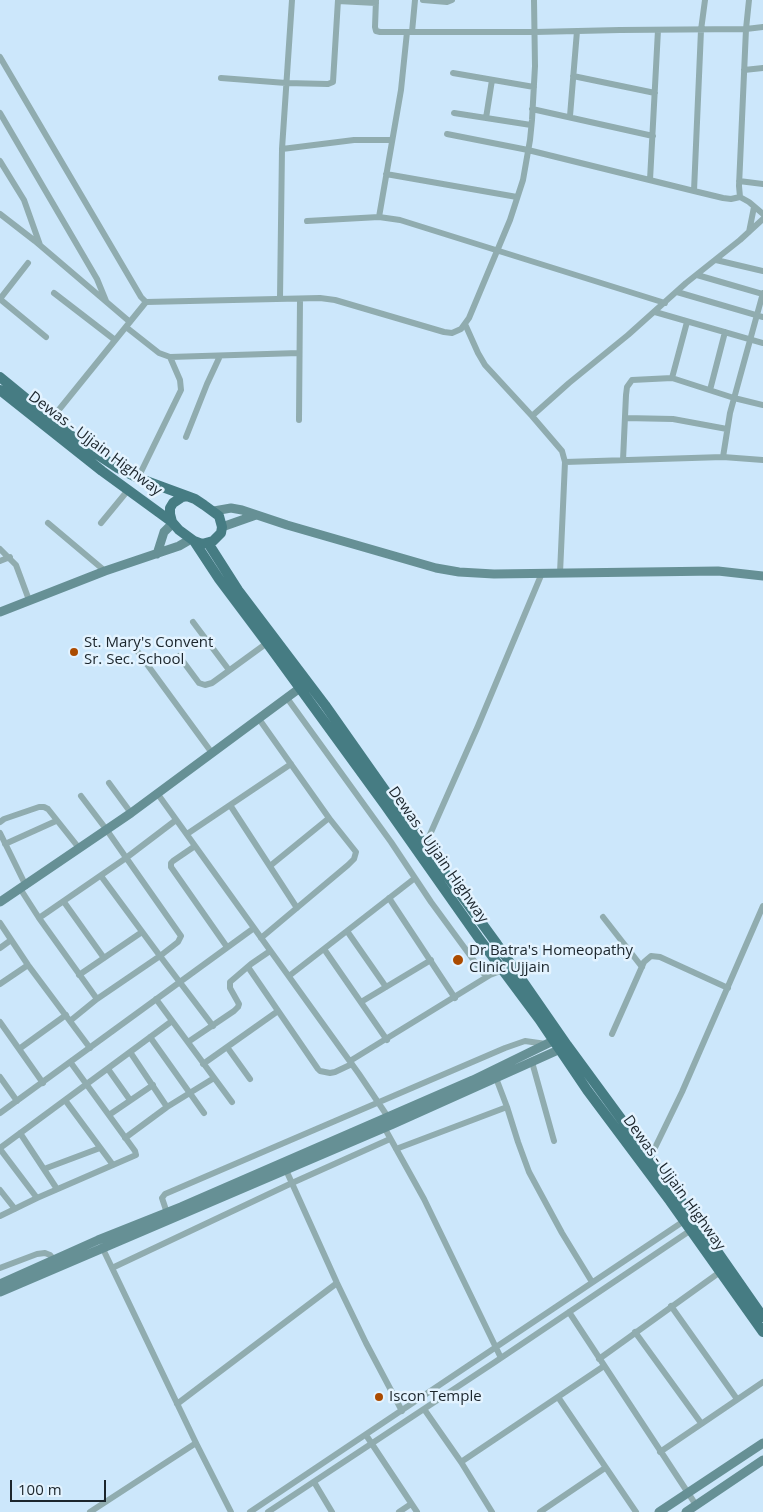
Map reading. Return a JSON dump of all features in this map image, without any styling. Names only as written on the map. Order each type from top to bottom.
[{"type":"main road","name":"Dewas - Ujjain Highway","points":[[0,377],[102,471],[173,522],[193,540],[219,579],[267,642],[304,685],[497,944],[558,1043]]},
{"type":"main road","name":"Dewas - Ujjain Highway","points":[[0,390],[118,468],[138,478],[195,499],[219,516],[222,527]]},
{"type":"main road","name":"Dewas - Ujjain Highway","points":[[173,522],[170,508],[173,503],[187,496]]},
{"type":"main road","points":[[193,540],[202,544],[208,543],[217,538],[221,533],[222,527]]},
{"type":"main road","name":"Dewas - Ujjain Highway","points":[[208,543],[238,590],[421,856],[502,970],[763,1317]]},
{"type":"main road","name":"Dewas - Ujjain Highway","points":[[588,1083],[650,1158],[688,1218]]},
{"type":"main road","name":"Dewas - Ujjain Highway","points":[[695,1228],[720,1272],[763,1332]]},
{"type":"street","points":[[280,298],[282,149],[292,0]]},
{"type":"street","points":[[221,78],[286,83],[328,84],[333,82],[338,0],[376,2],[375,27],[380,32],[702,30],[763,27]]},
{"type":"street","points":[[378,217],[415,0]]},
{"type":"street","points":[[423,0],[447,2],[452,0]]},
{"type":"street","points":[[0,57],[141,297],[146,302],[320,298],[335,300],[452,333],[461,329],[465,324],[510,220],[522,180],[528,150],[534,87],[534,0]]},
{"type":"street","points":[[694,191],[705,0]]},
{"type":"street","points":[[740,197],[739,181],[744,70],[749,0]]},
{"type":"street","points":[[650,180],[658,30]]},
{"type":"street","points":[[570,116],[577,31]]},
{"type":"street","points":[[744,70],[763,68]]},
{"type":"street","points":[[453,73],[534,87]]},
{"type":"street","points":[[573,76],[655,93]]},
{"type":"street","points":[[486,118],[492,80]]},
{"type":"street","points":[[532,109],[653,136]]},
{"type":"street","points":[[0,113],[97,279],[106,301]]},
{"type":"street","points":[[454,113],[531,125]]},
{"type":"street","points":[[447,134],[528,150],[723,198],[740,197],[754,207],[763,219],[532,416]]},
{"type":"street","points":[[282,149],[354,140],[392,140]]},
{"type":"street","points":[[0,161],[24,200],[40,246]]},
{"type":"street","points":[[386,174],[517,197]]},
{"type":"street","points":[[739,181],[763,184]]},
{"type":"street","points":[[749,232],[754,207]]},
{"type":"street","points":[[0,214],[106,301],[159,354],[170,357],[299,354]]},
{"type":"street","points":[[307,221],[378,217],[400,220],[665,303]]},
{"type":"street","points":[[716,260],[763,271]]},
{"type":"street","points":[[28,263],[0,299],[46,337]]},
{"type":"street","points":[[697,274],[763,294],[760,316],[749,339],[734,398],[723,457]]},
{"type":"street","points":[[676,292],[760,316]]},
{"type":"street","points":[[54,293],[115,340]]},
{"type":"street","points":[[298,420],[300,299]]},
{"type":"street","points":[[49,422],[146,302]]},
{"type":"street","points":[[655,312],[763,343]]},
{"type":"street","points":[[672,378],[687,322]]},
{"type":"street","points":[[465,324],[485,365],[562,451],[565,462],[560,573]]},
{"type":"street","points":[[710,390],[726,332]]},
{"type":"street","points":[[186,437],[220,356]]},
{"type":"street","points":[[138,478],[181,390],[180,380],[170,357]]},
{"type":"street","points":[[623,460],[627,387],[632,380],[672,378],[734,398],[763,405]]},
{"type":"street","points":[[625,418],[673,419],[727,429]]},
{"type":"street","points":[[565,462],[723,457],[763,460]]},
{"type":"street","points":[[101,523],[129,490]]},
{"type":"street","points":[[214,512],[231,508],[436,568],[476,574],[718,571],[763,576]]},
{"type":"street","points":[[222,527],[256,515]]},
{"type":"street","points":[[157,554],[164,532],[173,522]]},
{"type":"street","points":[[48,523],[105,571]]},
{"type":"street","points":[[0,612],[105,571],[193,540]]},
{"type":"street","points":[[0,549],[16,565],[29,600]]},
{"type":"street","points":[[0,561],[10,557]]},
{"type":"street","points":[[421,856],[542,573]]},
{"type":"street","points":[[193,622],[229,670]]},
{"type":"street","points":[[179,656],[199,683],[202,685],[209,684],[267,642]]},
{"type":"street","points":[[138,652],[212,753]]},
{"type":"street","points":[[0,902],[130,813],[304,685]]},
{"type":"street","points":[[287,698],[415,878],[484,972],[490,975]]},
{"type":"street","points":[[258,718],[329,818],[355,849],[356,855],[348,865],[261,938]]},
{"type":"street","points":[[187,834],[291,764]]},
{"type":"street","points":[[109,783],[130,813]]},
{"type":"street","points":[[157,793],[391,1120]]},
{"type":"street","points":[[19,1049],[160,956],[180,939],[180,933],[81,796]]},
{"type":"street","points":[[230,805],[297,908]]},
{"type":"street","points":[[0,822],[39,807],[44,807],[48,809],[80,848]]},
{"type":"street","points":[[270,866],[329,818]]},
{"type":"street","points":[[39,918],[101,876],[176,820]]},
{"type":"street","points":[[5,844],[56,821]]},
{"type":"street","points":[[0,833],[23,888],[39,918],[97,999]]},
{"type":"street","points":[[195,846],[173,861],[171,867],[227,947]]},
{"type":"street","points":[[101,876],[213,1026]]},
{"type":"street","points":[[289,976],[415,878]]},
{"type":"street","points":[[389,898],[455,998]]},
{"type":"street","points":[[64,902],[104,958]]},
{"type":"street","points":[[650,1158],[682,1092],[763,906]]},
{"type":"street","points":[[603,917],[642,967]]},
{"type":"street","points":[[0,923],[28,965],[90,1048]]},
{"type":"street","points":[[0,1113],[254,928]]},
{"type":"street","points":[[347,931],[386,987]]},
{"type":"street","points":[[80,975],[142,932]]},
{"type":"street","points":[[0,948],[11,940]]},
{"type":"street","points":[[324,948],[387,1040]]},
{"type":"street","points":[[188,1042],[234,1011],[239,1004],[229,986],[232,980],[270,951]]},
{"type":"street","points":[[612,1034],[647,958],[656,956],[728,988]]},
{"type":"street","points":[[361,1002],[431,960]]},
{"type":"street","points":[[0,984],[28,965]]},
{"type":"street","points":[[248,967],[320,1071],[330,1073],[351,1063],[490,975],[502,970]]},
{"type":"street","points":[[156,998],[232,1102]]},
{"type":"street","points":[[203,1064],[278,1011]]},
{"type":"street","points":[[37,1198],[0,1148],[172,1021]]},
{"type":"street","points":[[0,1022],[43,1083]]},
{"type":"street","points":[[150,1037],[204,1114]]},
{"type":"street","points":[[167,1212],[162,1198],[163,1194],[505,1048],[525,1041],[558,1043]]},
{"type":"street","points":[[77,1254],[102,1248],[183,1210],[391,1120],[496,1078],[532,1062],[558,1043]]},
{"type":"street","points":[[0,1292],[59,1262],[167,1212],[183,1210],[286,1170],[384,1128],[391,1120],[473,1080],[558,1043]]},
{"type":"street","points":[[227,1047],[250,1079]]},
{"type":"street","points":[[130,1052],[168,1107]]},
{"type":"street","points":[[532,1062],[554,1141]]},
{"type":"street","points":[[0,1216],[136,1155],[88,1084],[71,1063]]},
{"type":"street","points":[[108,1069],[130,1100]]},
{"type":"street","points":[[0,1077],[17,1101]]},
{"type":"street","points":[[126,1138],[168,1107],[214,1078]]},
{"type":"street","points":[[496,1078],[529,1172],[562,1234],[592,1282]]},
{"type":"street","points":[[109,1114],[153,1085]]},
{"type":"street","points":[[65,1100],[113,1165]]},
{"type":"street","points":[[396,1149],[507,1106]]},
{"type":"street","points":[[384,1128],[424,1199],[501,1358]]},
{"type":"street","points":[[20,1133],[57,1189]]},
{"type":"street","points":[[112,1268],[390,1139]]},
{"type":"street","points":[[44,1170],[100,1148]]},
{"type":"street","points":[[286,1170],[337,1284],[366,1344],[402,1411]]},
{"type":"street","points":[[0,1190],[15,1208]]},
{"type":"street","points":[[250,1512],[688,1218]]},
{"type":"street","points":[[268,1512],[695,1228]]},
{"type":"street","points":[[102,1248],[231,1512]]},
{"type":"street","points":[[0,1268],[22,1259],[45,1253],[59,1262]]},
{"type":"street","points":[[0,1284],[59,1262]]},
{"type":"street","points":[[599,1358],[720,1272]]},
{"type":"street","points":[[177,1404],[337,1284]]},
{"type":"street","points":[[671,1306],[736,1400]]},
{"type":"street","points":[[569,1312],[696,1505]]},
{"type":"street","points":[[635,1332],[702,1423]]},
{"type":"street","points":[[461,1462],[604,1366]]},
{"type":"street","points":[[660,1452],[763,1382]]},
{"type":"street","points":[[558,1397],[636,1512]]},
{"type":"street","points":[[424,1409],[461,1462],[492,1512]]},
{"type":"street","points":[[366,1435],[416,1512]]},
{"type":"street","points":[[90,1512],[196,1443]]},
{"type":"street","points":[[659,1512],[763,1443]]},
{"type":"street","points":[[686,1512],[763,1460]]},
{"type":"street","points":[[540,1512],[605,1468]]},
{"type":"street","points":[[314,1482],[332,1512]]},
{"type":"street","points":[[399,1512],[411,1504]]},
{"type":"place","name":"St. Mary's Convent Sr. Sec. School","points":[[74,652]]},
{"type":"place","name":"Dr Batra's Homeopathy Clinic Ujjain","points":[[458,960]]},
{"type":"place","name":"Iscon Temple","points":[[379,1397]]}]
